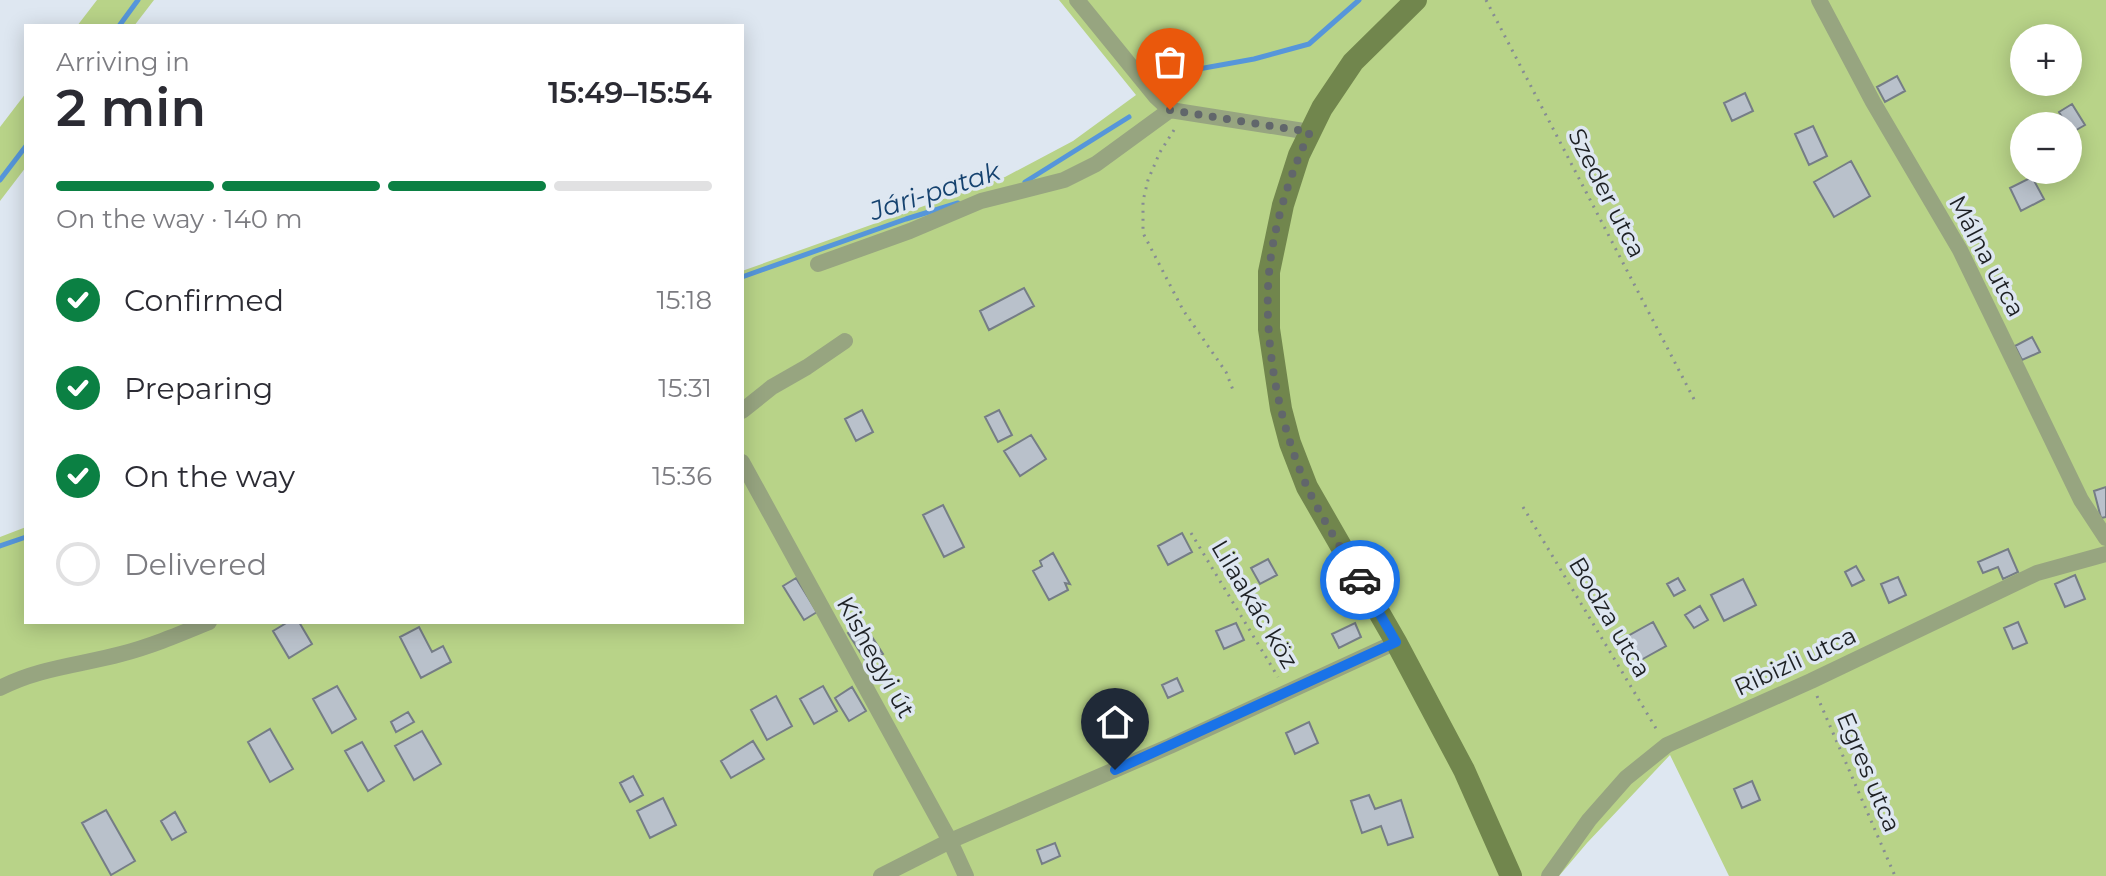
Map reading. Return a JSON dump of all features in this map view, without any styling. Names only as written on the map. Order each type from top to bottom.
[{"type":"main road","points":[[1416,0],[1353,62],[1335,87],[1310,132],[1289,182],[1269,272],[1273,367],[1290,443],[1307,487],[1396,642],[1464,770],[1511,876]]},
{"type":"street","points":[[1077,0],[1156,97],[1178,111],[1310,132]]},
{"type":"street","name":"Málna utca","points":[[1819,0],[1873,102],[1960,250],[2081,500],[2106,538]]},
{"type":"street","points":[[818,264],[981,201],[1064,180],[1096,164],[1178,111]]},
{"type":"street","points":[[744,409],[772,387],[845,341]]},
{"type":"street","name":"Kishegyi út","points":[[744,466],[950,841],[966,876]]},
{"type":"street","name":"Ribizli utca","points":[[1549,876],[1589,820],[1626,778],[1667,745],[1811,681],[2037,573],[2106,554]]},
{"type":"street","points":[[0,688],[45,670],[155,645],[204,624]]},
{"type":"street","points":[[881,876],[950,841],[1396,642]]},
{"type":"path","name":"Szeder utca","points":[[1486,0],[1696,403]]},
{"type":"path","points":[[1178,111],[1148,180],[1143,201],[1143,233],[1183,310],[1226,372],[1233,390]]},
{"type":"path","name":"Bodza utca","points":[[1523,507],[1667,745]]},
{"type":"path","name":"Lilaakác köz","points":[[1191,533],[1287,693]]},
{"type":"path","name":"Egres utca","points":[[1811,681],[1895,876]]},
{"type":"green space","points":[[97,0],[154,0],[136,24],[79,24]]},
{"type":"green space","points":[[1059,0],[2106,0],[2106,876],[1729,876],[1670,755],[1559,876],[0,876],[0,537],[24,528],[24,624],[744,624],[744,270],[1005,177],[1073,141],[1136,95]]},
{"type":"green space","points":[[24,96],[24,170],[0,201],[0,127]]},
{"type":"building","points":[[1897,76],[1905,91],[1885,102],[1877,87]]},
{"type":"building","points":[[1745,93],[1753,111],[1732,121],[1724,103]]},
{"type":"building","points":[[2072,104],[2077,112],[2059,112]]},
{"type":"building","points":[[1813,126],[1827,156],[1809,165],[1795,134]]},
{"type":"building","points":[[1851,161],[1870,196],[1834,217],[1814,182]]},
{"type":"building","points":[[2018,184],[2036,184],[2044,199],[2021,211],[2010,188]]},
{"type":"building","points":[[1024,288],[1034,306],[989,330],[980,311]]},
{"type":"building","points":[[2032,337],[2040,352],[2022,360],[2015,346]]},
{"type":"building","points":[[862,410],[873,432],[856,441],[845,419]]},
{"type":"building","points":[[999,410],[1012,435],[998,442],[985,417]]},
{"type":"building","points":[[1031,435],[1046,459],[1020,476],[1004,451]]},
{"type":"building","points":[[2106,487],[2106,517],[2101,518],[2094,491]]},
{"type":"building","points":[[943,505],[964,547],[944,557],[923,515]]},
{"type":"building","points":[[1182,533],[1192,552],[1168,565],[1158,546]]},
{"type":"building","points":[[2008,549],[2018,572],[2003,579],[1998,567],[1983,573],[1978,562]]},
{"type":"building","points":[[1053,553],[1070,584],[1065,583],[1068,590],[1049,600],[1033,571],[1042,566],[1040,561]]},
{"type":"building","points":[[1268,559],[1277,575],[1260,584],[1251,568]]},
{"type":"building","points":[[1856,566],[1864,580],[1852,586],[1845,572]]},
{"type":"building","points":[[2075,575],[2085,599],[2065,607],[2055,584]]},
{"type":"building","points":[[1898,577],[1906,595],[1889,603],[1881,584]]},
{"type":"building","points":[[796,578],[817,612],[804,620],[783,586]]},
{"type":"building","points":[[1678,578],[1685,590],[1674,596],[1667,584]]},
{"type":"building","points":[[1743,579],[1756,605],[1724,621],[1711,595]]},
{"type":"building","points":[[1700,606],[1708,620],[1694,628],[1685,615]]},
{"type":"building","points":[[1653,622],[1666,646],[1641,660],[1628,636]]},
{"type":"building","points":[[2018,622],[2027,643],[2013,649],[2004,628]]},
{"type":"building","points":[[863,623],[883,654],[867,663],[848,633]]},
{"type":"building","points":[[1236,623],[1244,640],[1224,649],[1216,631]]},
{"type":"building","points":[[1355,623],[1361,637],[1339,648],[1332,634]]},
{"type":"building","points":[[285,624],[300,624],[312,644],[289,658],[273,631]]},
{"type":"building","points":[[419,627],[432,652],[443,646],[451,662],[421,678],[400,637]]},
{"type":"building","points":[[1177,678],[1183,691],[1168,698],[1162,685]]},
{"type":"building","points":[[337,686],[356,719],[332,733],[313,699]]},
{"type":"building","points":[[823,686],[837,711],[814,724],[800,699]]},
{"type":"building","points":[[852,687],[866,711],[849,721],[835,698]]},
{"type":"building","points":[[776,696],[792,726],[767,740],[751,710]]},
{"type":"building","points":[[408,712],[414,722],[396,732],[391,722]]},
{"type":"building","points":[[1309,722],[1318,743],[1295,754],[1286,733]]},
{"type":"building","points":[[270,729],[293,769],[270,782],[248,742]]},
{"type":"building","points":[[422,731],[441,764],[414,780],[395,746]]},
{"type":"building","points":[[753,741],[764,759],[731,778],[721,761]]},
{"type":"building","points":[[362,742],[384,781],[368,791],[345,751]]},
{"type":"building","points":[[633,776],[643,795],[630,802],[620,783]]},
{"type":"building","points":[[1752,781],[1760,800],[1742,808],[1734,789]]},
{"type":"building","points":[[1369,795],[1375,809],[1401,800],[1413,837],[1388,845],[1381,826],[1362,833],[1351,801]]},
{"type":"building","points":[[663,798],[676,825],[650,838],[637,811]]},
{"type":"building","points":[[106,810],[135,861],[111,875],[82,823]]},
{"type":"building","points":[[175,812],[186,832],[172,840],[161,821]]},
{"type":"building","points":[[1055,843],[1060,856],[1042,864],[1037,850]]},
{"type":"waterway","points":[[120,24],[138,0]]},
{"type":"waterway","name":"Jári-patak","points":[[1172,79],[1193,70],[1254,59],[1309,44],[1359,0]]},
{"type":"waterway","name":"Jári-patak","points":[[1025,182],[1129,117]]},
{"type":"waterway","points":[[0,180],[24,149]]},
{"type":"waterway","name":"Jári-patak","points":[[744,276],[958,203]]},
{"type":"waterway","name":"Jári-patak","points":[[0,546],[24,538]]},
{"type":"way so far","points":[[1170,110],[1310,132],[1289,182],[1269,272],[1273,367],[1290,443],[1307,487],[1360,580]]},
{"type":"route","points":[[1115,770],[1396,642],[1360,580]]}]
